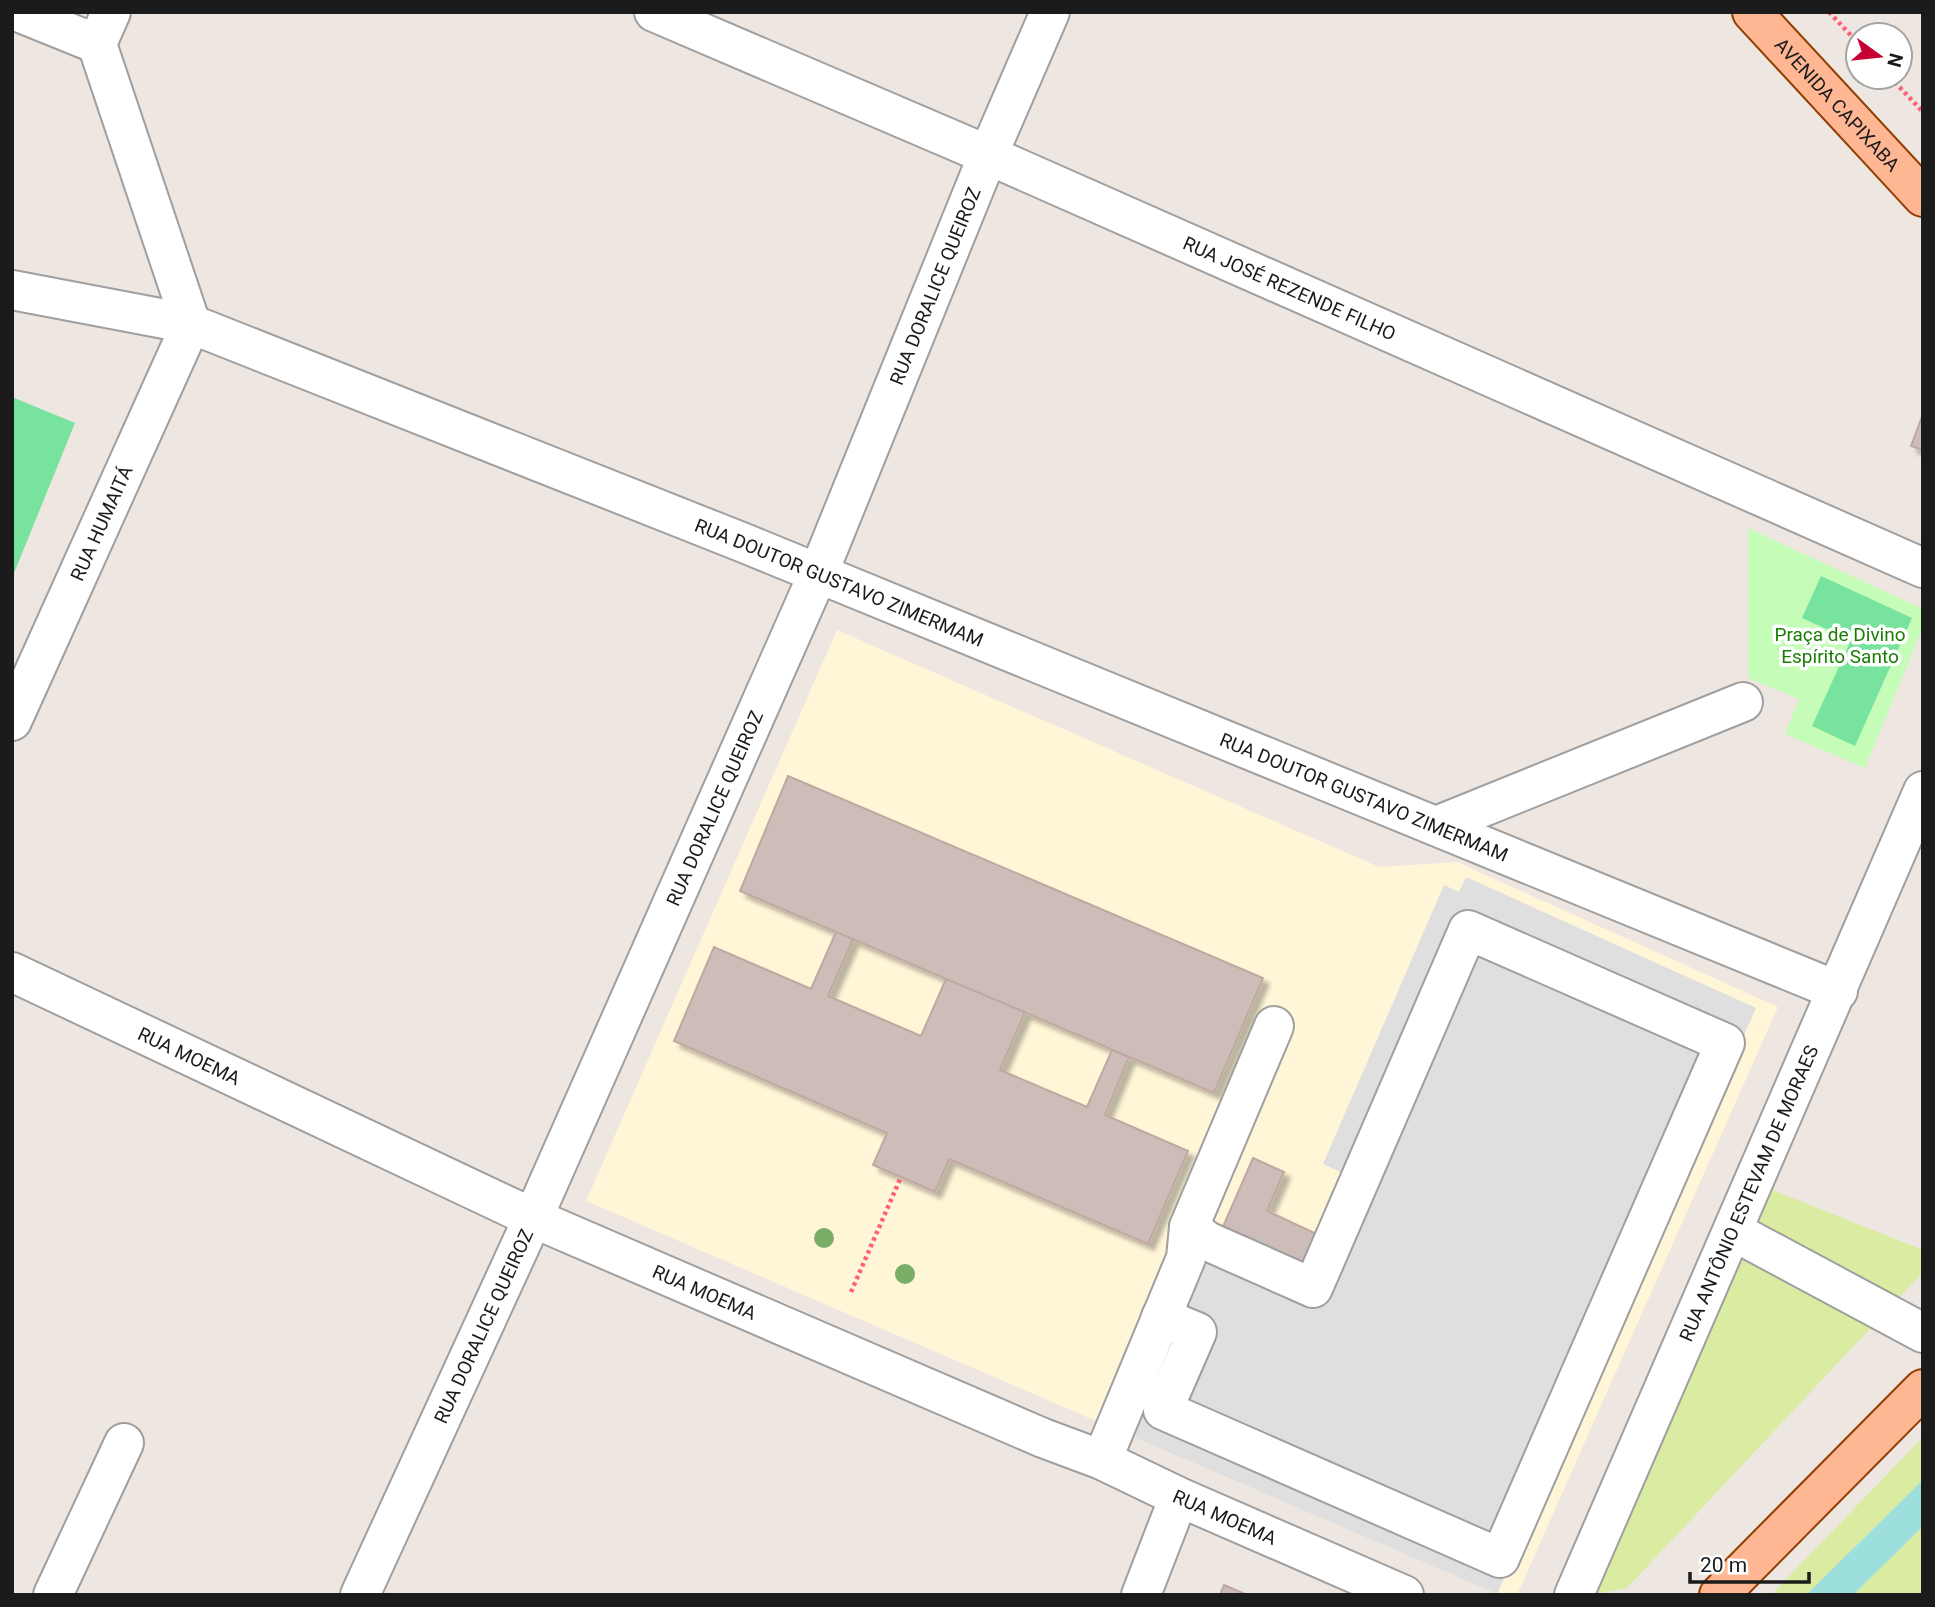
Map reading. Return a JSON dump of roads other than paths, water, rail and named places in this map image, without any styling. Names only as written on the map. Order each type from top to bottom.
[{"type":"main road","name":"AVENIDA CAPIXABA","points":[[1752,12],[1923,197]]},
{"type":"main road","points":[[1719,1595],[1923,1389]]},
{"type":"street","points":[[18,12],[104,28],[191,324]]},
{"type":"street","name":"RUA JOSÉ REZENDE FILHO","points":[[654,12],[988,155],[1923,568]]},
{"type":"street","name":"RUA DORALICE QUEIROZ","points":[[360,1595],[533,1218],[818,574],[988,155],[1050,12]]},
{"type":"street","name":"RUA DOUTOR GUSTAVO ZIMERMAM","points":[[12,290],[191,324],[818,574],[1838,991]]},
{"type":"street","name":"RUA HUMAITÁ","points":[[12,721],[191,324]]},
{"type":"street","points":[[1436,826],[1743,702]]},
{"type":"street","name":"RUA ANTÔNIO ESTEVAM DE MORAES","points":[[1574,1595],[1923,791]]},
{"type":"street","points":[[1161,1317],[1196,1332],[1163,1410],[1500,1558],[1725,1043],[1468,930],[1313,1288],[1207,1241],[1189,1227]]},
{"type":"street","name":"RUA MOEMA","points":[[12,972],[533,1218],[1043,1438],[1092,1456],[1404,1595]]},
{"type":"street","points":[[1092,1456],[1161,1317],[1186,1258],[1189,1227],[1274,1026]]},
{"type":"street","points":[[1092,1456],[1172,1236],[1189,1227]]},
{"type":"street","points":[[1733,1231],[1923,1333]]},
{"type":"street","points":[[53,1595],[124,1443]]},
{"type":"street","points":[[1141,1595],[1179,1497]]},
{"type":"water","points":[[1923,1480],[1923,1526],[1853,1595],[1806,1595]]},
{"type":"park label","name":"Praça de Divino Espírito Santo","points":[[1840,645]]}]
